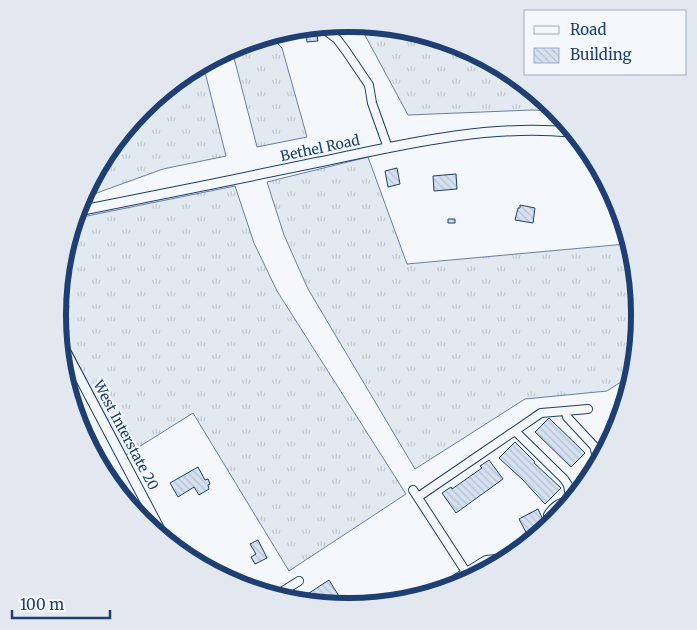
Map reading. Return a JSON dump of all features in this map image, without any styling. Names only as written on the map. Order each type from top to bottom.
[{"type":"main road","name":"Bethel Road","points":[[87,209],[388,148],[493,132],[541,129],[563,131]]},
{"type":"main road","name":"West Interstate 20","points":[[69,357],[156,521]]},
{"type":"street","points":[[330,33],[337,38],[368,86],[388,148]]},
{"type":"street","points":[[466,572],[415,494],[541,413],[588,409]]},
{"type":"street","points":[[566,411],[567,417],[594,446],[596,452]]},
{"type":"street","points":[[515,431],[564,479],[568,485],[569,492]]},
{"type":"street","points":[[548,515],[550,510],[557,506]]},
{"type":"street","points":[[285,590],[299,581]]},
{"type":"green space","points":[[364,33],[422,42],[457,54],[490,70],[543,110],[532,110],[408,115]]},
{"type":"green space","points":[[276,42],[282,48],[307,137],[257,147],[234,57]]},
{"type":"green space","points":[[205,71],[226,156],[163,169],[93,194],[114,158],[136,129],[162,103]]},
{"type":"green space","points":[[368,157],[407,264],[622,244],[629,278],[631,315],[629,352],[623,381],[607,391],[525,399],[415,469],[308,289],[284,235],[267,182]]},
{"type":"green space","points":[[235,186],[254,243],[277,291],[406,494],[289,571],[193,413],[126,455],[68,344],[66,315],[68,278],[71,260],[84,217]]},
{"type":"building","points":[[317,34],[318,41],[307,42],[306,36]]},
{"type":"building","points":[[397,168],[400,184],[388,187],[385,171]]},
{"type":"building","points":[[456,174],[457,189],[434,191],[433,176]]},
{"type":"building","points":[[520,205],[535,208],[533,223],[515,220]]},
{"type":"building","points":[[448,219],[455,219],[455,223],[448,223]]},
{"type":"building","points":[[549,418],[585,453],[571,467],[535,432]]},
{"type":"building","points":[[515,442],[561,488],[545,504],[499,458]]},
{"type":"building","points":[[489,460],[503,479],[456,513],[442,493],[451,487],[452,489],[482,468],[480,466]]},
{"type":"building","points":[[198,467],[205,480],[208,479],[209,489],[199,495],[194,487],[178,497],[170,483]]},
{"type":"building","points":[[538,509],[543,520],[527,534],[519,519]]},
{"type":"building","points":[[258,540],[267,558],[255,564],[251,557],[256,554],[250,544]]},
{"type":"building","points":[[329,580],[340,598],[330,597],[307,594]]}]
